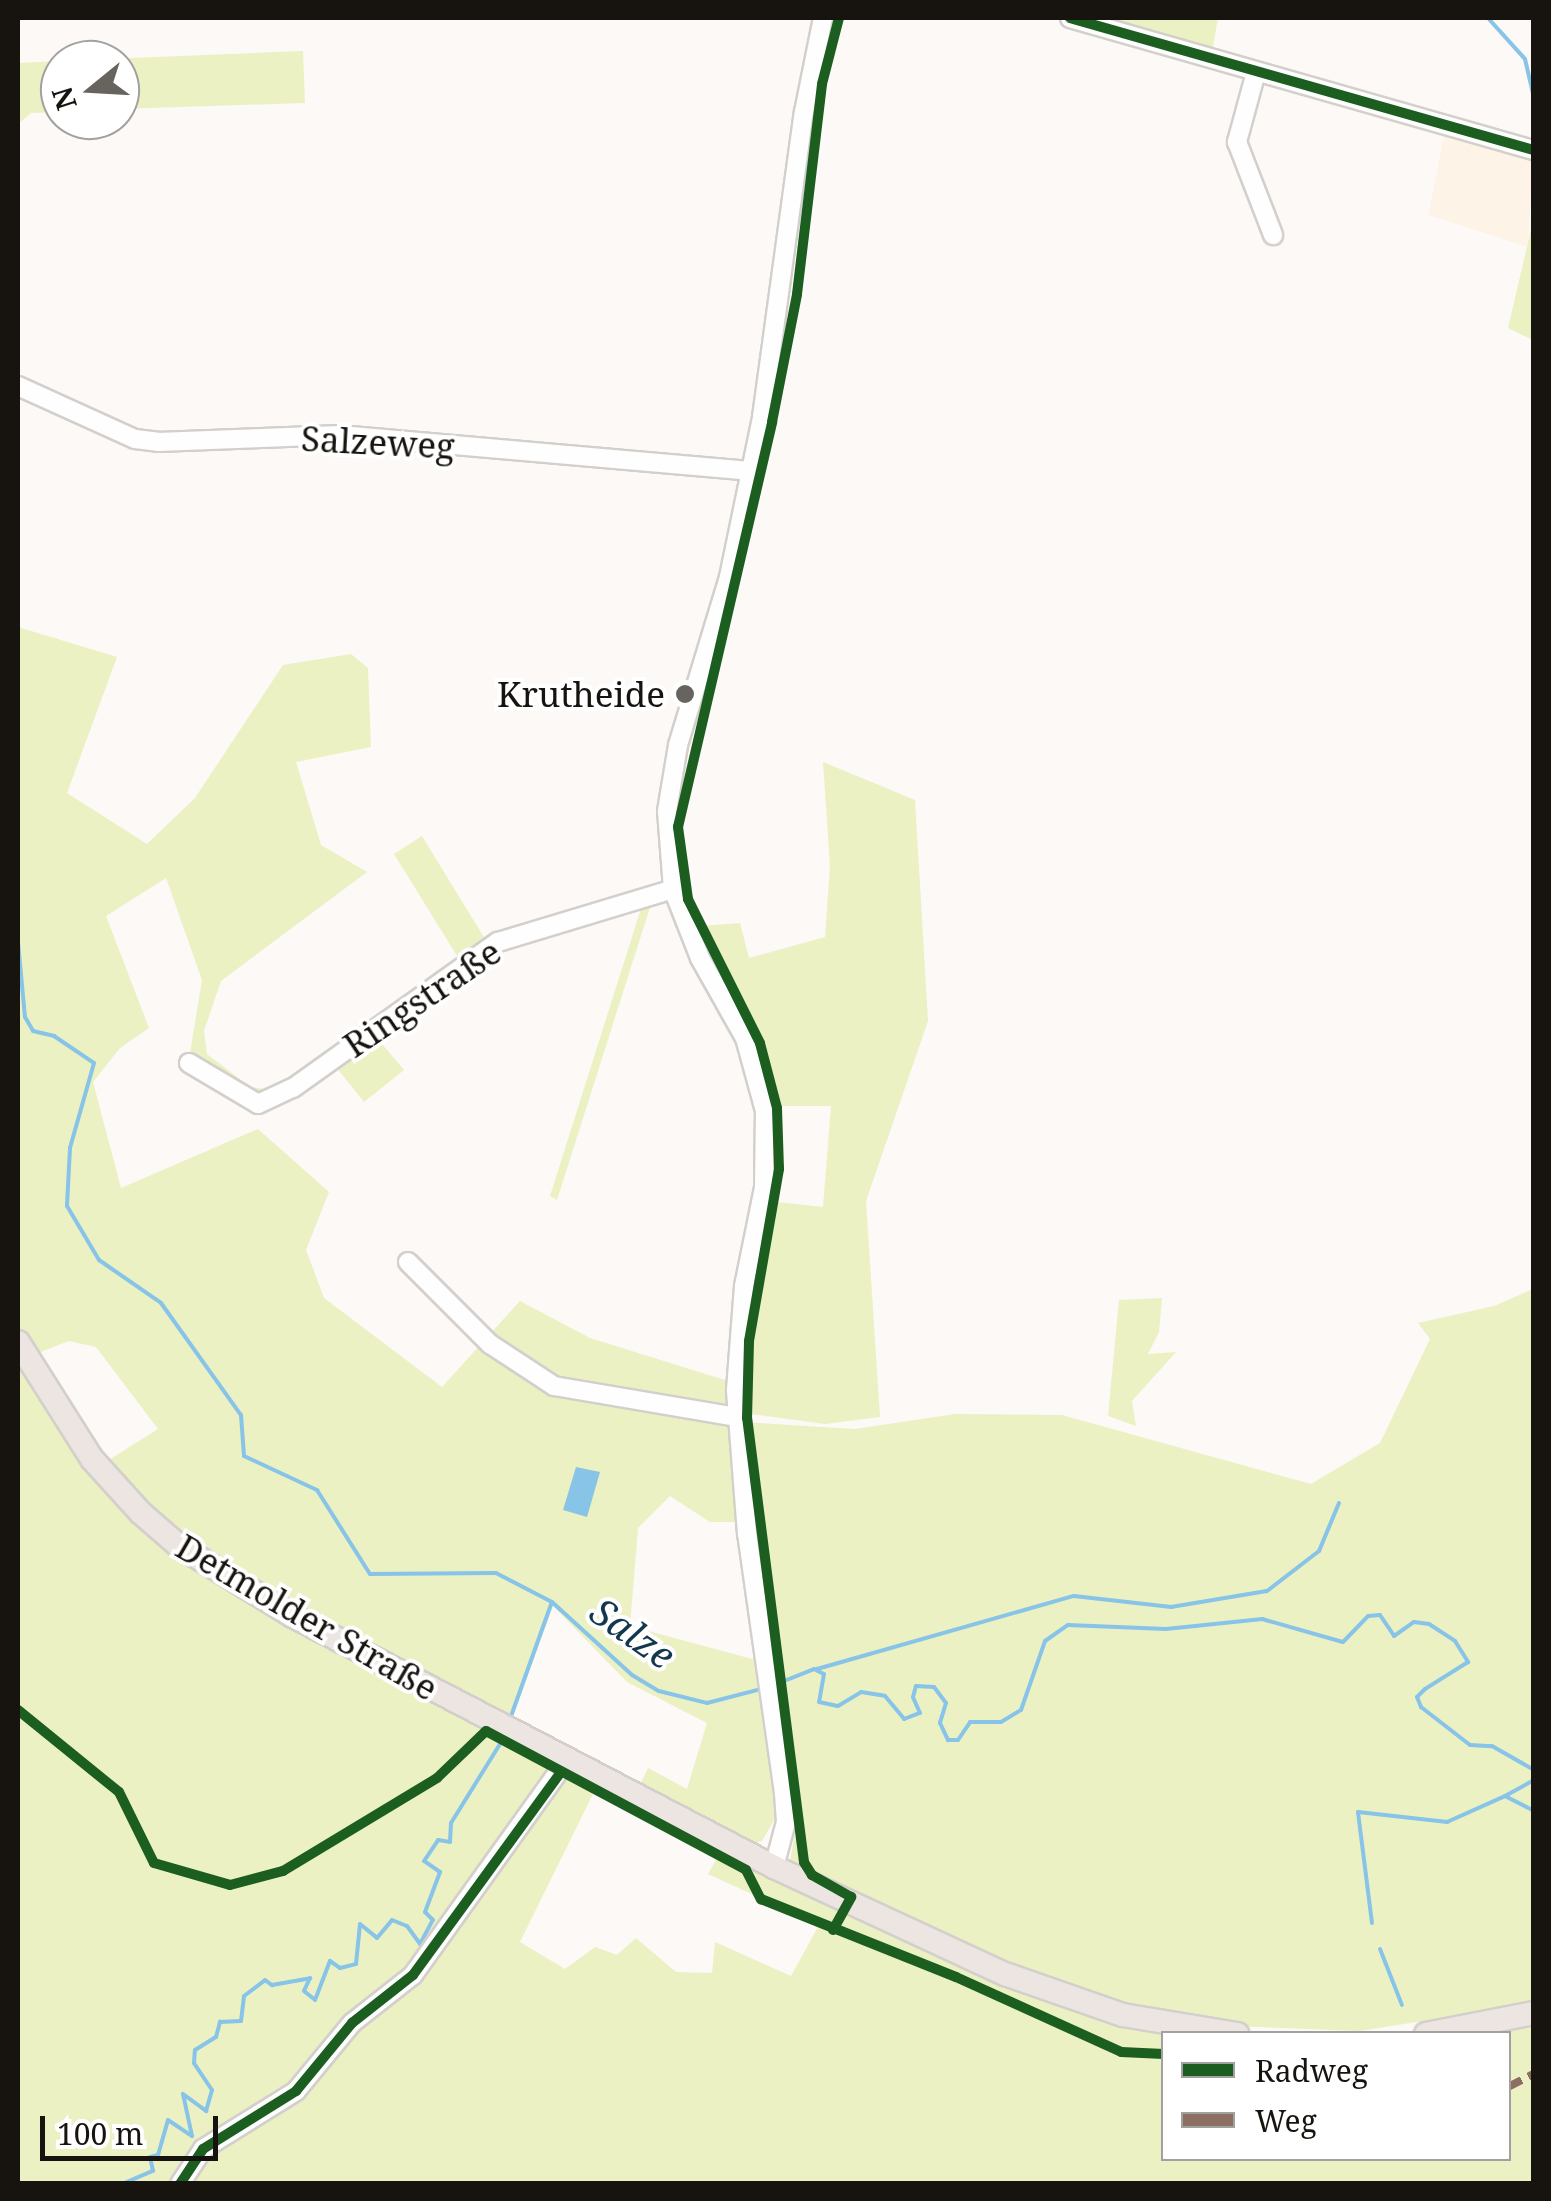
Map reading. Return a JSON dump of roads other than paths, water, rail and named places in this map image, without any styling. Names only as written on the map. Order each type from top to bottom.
[{"type":"main road","name":"Detmolder Straße","points":[[18,1342],[92,1459],[180,1546],[290,1615],[774,1867],[1006,1974],[1123,2015],[1219,2031]]},
{"type":"main road","points":[[1441,2031],[1534,2013]]},
{"type":"street","points":[[774,1867],[786,1822],[764,1666],[737,1417],[738,1330],[764,1188],[765,1112],[745,1038],[700,958],[672,889],[666,840],[671,780],[729,578],[823,18]]},
{"type":"street","points":[[1070,18],[1534,150]]},
{"type":"street","points":[[1256,72],[1237,142],[1273,235]]},
{"type":"street","name":"Salzeweg","points":[[18,386],[134,439],[158,442],[340,435],[749,471]]},
{"type":"street","name":"Ringstraße","points":[[188,1063],[258,1104],[293,1088],[498,942],[672,889]]},
{"type":"street","points":[[408,1262],[490,1344],[554,1386],[737,1417]]},
{"type":"street","points":[[180,2184],[203,2149],[296,2091],[352,2023],[413,1974],[567,1760]]},
{"type":"water","points":[[576,1467],[600,1472],[587,1517],[563,1510]]},
{"type":"waterway","points":[[1488,18],[1525,59],[1534,97]]},
{"type":"waterway","name":"Salze","points":[[18,942],[25,1017],[33,1031],[54,1036],[94,1063],[70,1148],[67,1206],[99,1260],[161,1303],[241,1415],[244,1456],[317,1490],[370,1574],[496,1573],[552,1602],[632,1675],[659,1691],[707,1703],[765,1688]]},
{"type":"waterway","points":[[817,1669],[1074,1596],[1171,1607],[1267,1591],[1319,1551],[1339,1503]]},
{"type":"waterway","points":[[510,1719],[552,1602]]},
{"type":"waterway","name":"Salze","points":[[774,1685],[814,1669],[824,1674],[819,1702],[838,1706],[861,1692],[885,1696],[904,1719],[920,1713],[913,1697],[916,1686],[934,1687],[946,1703],[940,1723],[948,1740],[958,1740],[970,1722],[1001,1722],[1021,1710],[1045,1641],[1068,1625],[1166,1629],[1262,1619],[1343,1642],[1368,1616],[1380,1615],[1394,1636],[1414,1622],[1429,1624],[1455,1641],[1468,1662],[1425,1689],[1417,1697],[1421,1707],[1470,1745],[1492,1746],[1534,1770]]},
{"type":"waterway","points":[[122,2184],[153,2171],[150,2157],[158,2155],[168,2120],[192,2136],[183,2094],[206,2111],[212,2090],[194,2063],[195,2050],[216,2037],[220,2022],[241,2021],[244,1996],[265,1980],[272,1985],[310,1978],[304,1991],[315,2000],[330,1961],[340,1968],[356,1964],[360,1924],[377,1938],[392,1920],[407,1926],[420,1944],[433,1920],[425,1912],[440,1872],[424,1861],[438,1840],[450,1842],[451,1823],[500,1744]]},
{"type":"waterway","name":"Salze","points":[[1534,1780],[1505,1796],[1534,1811]]},
{"type":"waterway","points":[[1372,1923],[1358,1812],[1447,1822],[1505,1796]]},
{"type":"waterway","points":[[1380,1949],[1402,2005]]},
{"type":"place","name":"Krutheide","points":[[685,694]]}]
